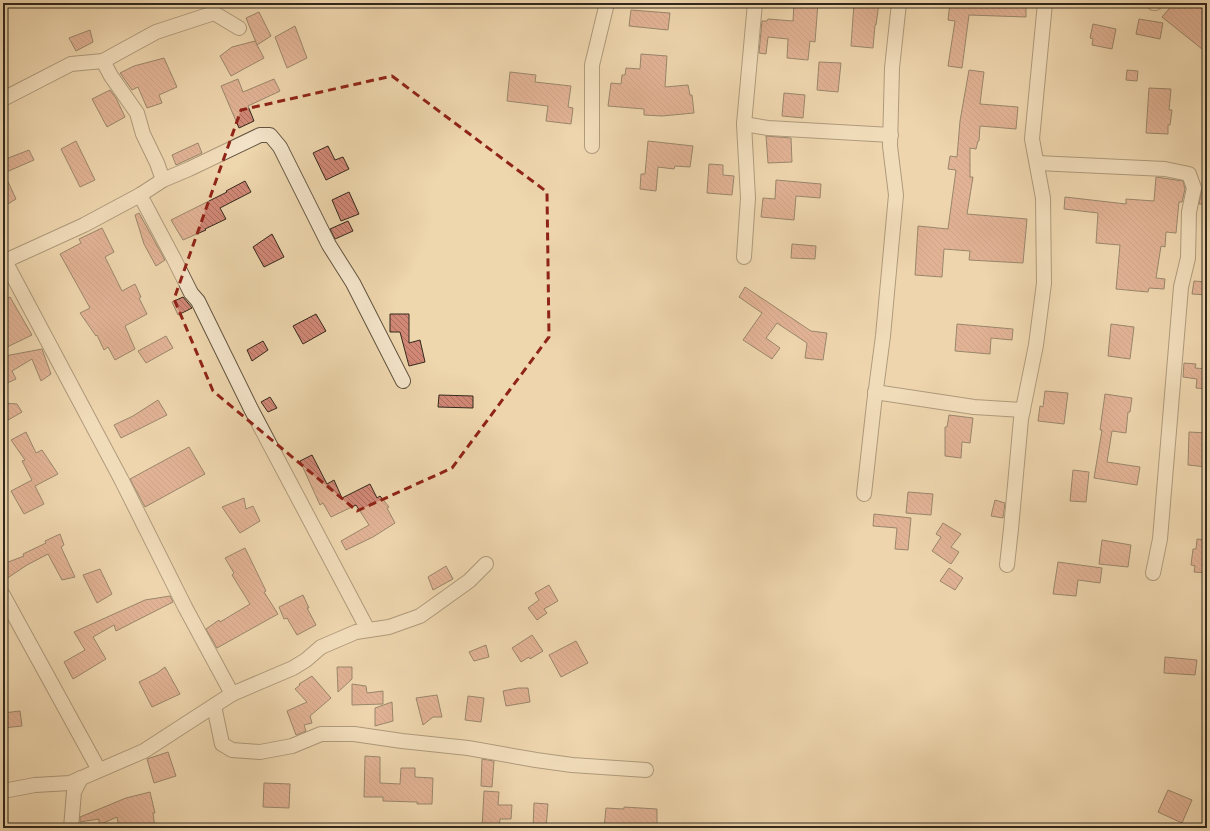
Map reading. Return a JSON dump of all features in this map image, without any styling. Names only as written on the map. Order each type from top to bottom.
[{"type":"street","points":[[592,146],[592,65],[607,3]]},
{"type":"street","points":[[744,257],[748,198],[744,124],[755,3]]},
{"type":"street","points":[[864,494],[875,392],[883,336],[896,195],[890,146],[892,68],[900,3]]},
{"type":"street","points":[[1007,565],[1012,529],[1023,410],[1036,345],[1044,284],[1043,198],[1032,139],[1045,3]]},
{"type":"street","points":[[3,99],[71,64],[103,61],[156,32],[214,13],[239,28]]},
{"type":"street","points":[[103,61],[111,76],[137,113],[143,134],[157,163],[163,180]]},
{"type":"street","points":[[744,124],[768,128],[891,135]]},
{"type":"street","points":[[232,694],[185,607],[121,479],[4,262],[84,225],[140,195],[163,180],[189,170],[260,135],[270,135],[280,146],[329,245],[353,283],[403,381]]},
{"type":"street","points":[[1037,163],[1165,169],[1189,174],[1194,188],[1189,212],[1188,258],[1181,287],[1160,539],[1153,573]]},
{"type":"street","points":[[140,195],[191,294],[198,301],[251,409],[368,630]]},
{"type":"street","points":[[875,392],[974,407],[1023,410]]},
{"type":"street","points":[[3,791],[35,785],[70,788],[82,778],[144,751],[232,694],[293,668],[306,660],[321,647],[339,638],[356,632],[389,627],[420,616],[469,581],[486,564]]},
{"type":"street","points":[[3,595],[99,770]]},
{"type":"street","points":[[214,706],[222,744],[232,750],[260,752],[292,746],[321,734],[354,734],[402,742],[468,748],[572,765],[646,770]]},
{"type":"street","points":[[70,788],[71,828]]},
{"type":"highlighted area","points":[[392,76],[547,192],[549,337],[452,468],[357,511],[213,391],[174,299],[241,110]]},
{"type":"building","points":[[794,3],[818,3],[815,42],[810,41],[808,60],[787,58],[788,39],[768,37],[766,54],[759,53],[762,21],[767,21],[768,19],[793,21]]},
{"type":"building","points":[[854,3],[879,3],[873,48],[851,46]]},
{"type":"building","points":[[950,3],[1026,3],[1026,17],[969,15],[962,68],[948,66],[955,21],[948,20]]},
{"type":"building","points":[[1174,3],[1191,3],[1207,11],[1207,53],[1162,17]]},
{"type":"building","points":[[631,10],[670,13],[668,30],[629,26]]},
{"type":"building","points":[[259,12],[271,36],[257,45],[246,18]]},
{"type":"building","points":[[1139,19],[1163,23],[1160,39],[1136,34]]},
{"type":"building","points":[[1093,24],[1116,29],[1112,49],[1092,45],[1093,39],[1090,38]]},
{"type":"building","points":[[295,26],[307,58],[287,68],[275,37]]},
{"type":"building","points":[[90,30],[93,42],[76,51],[69,38]]},
{"type":"building","points":[[255,41],[264,58],[231,76],[220,56],[232,47]]},
{"type":"building","points":[[641,54],[667,56],[665,87],[688,85],[690,95],[692,95],[694,113],[662,116],[644,115],[644,109],[608,106],[611,83],[621,84],[622,75],[625,75],[626,68],[640,69]]},
{"type":"building","points":[[164,58],[177,87],[159,95],[162,103],[147,108],[138,87],[132,90],[120,73],[134,66]]},
{"type":"building","points":[[819,62],[841,63],[838,92],[817,90]]},
{"type":"building","points":[[969,70],[984,72],[980,104],[1018,107],[1016,129],[980,126],[979,141],[976,149],[970,148],[970,177],[973,177],[967,214],[1027,219],[1023,263],[969,260],[970,251],[944,249],[942,277],[915,275],[918,226],[948,229],[956,170],[948,169],[950,156],[957,157],[960,121]]},
{"type":"building","points":[[1127,70],[1138,71],[1137,81],[1126,80]]},
{"type":"building","points":[[510,72],[536,75],[535,82],[571,86],[568,107],[573,108],[571,124],[546,121],[548,106],[507,101]]},
{"type":"building","points":[[238,79],[243,92],[274,79],[280,91],[248,106],[254,121],[239,128],[221,86]]},
{"type":"building","points":[[1149,88],[1171,89],[1169,110],[1172,110],[1170,125],[1168,125],[1168,134],[1146,133]]},
{"type":"building","points":[[110,90],[116,98],[125,117],[107,127],[92,99]]},
{"type":"building","points":[[784,93],[805,95],[803,118],[782,116]]},
{"type":"building","points":[[766,136],[791,138],[792,162],[768,163]]},
{"type":"building","points":[[76,141],[95,180],[80,187],[61,149]]},
{"type":"building","points":[[648,141],[693,146],[690,167],[675,166],[674,169],[658,167],[656,191],[640,189],[641,174],[645,174]]},
{"type":"building","points":[[198,143],[202,153],[176,165],[172,155]]},
{"type":"building","points":[[328,146],[335,160],[343,157],[349,169],[326,180],[313,153]]},
{"type":"building","points":[[29,150],[34,160],[4,173],[16,199],[3,207],[3,160]]},
{"type":"building","points":[[709,164],[723,165],[723,175],[734,176],[732,195],[707,193]]},
{"type":"building","points":[[1156,177],[1183,181],[1185,189],[1182,202],[1179,202],[1176,233],[1166,232],[1165,247],[1161,246],[1156,278],[1165,279],[1164,289],[1149,288],[1148,292],[1116,289],[1120,245],[1096,243],[1098,213],[1064,209],[1065,197],[1126,204],[1126,199],[1154,201]]},
{"type":"building","points":[[776,180],[821,184],[820,198],[796,196],[794,220],[761,217],[763,198],[775,199]]},
{"type":"building","points":[[245,181],[251,192],[220,208],[226,219],[183,240],[171,220],[227,192],[226,191]]},
{"type":"building","points":[[1202,189],[1207,190],[1207,204],[1199,204]]},
{"type":"building","points":[[349,192],[359,214],[341,221],[332,200]]},
{"type":"building","points":[[139,213],[165,260],[156,266],[144,244],[135,215]]},
{"type":"building","points":[[348,221],[353,231],[335,239],[330,229]]},
{"type":"building","points":[[102,228],[114,252],[105,257],[122,291],[135,284],[141,297],[139,298],[147,314],[125,326],[135,349],[115,360],[108,347],[104,350],[97,335],[96,336],[80,313],[90,308],[60,254],[81,243],[79,239]]},
{"type":"building","points":[[272,234],[284,257],[264,267],[253,247]]},
{"type":"building","points":[[792,244],[816,246],[815,259],[791,258]]},
{"type":"building","points":[[1194,281],[1207,282],[1207,295],[1192,294]]},
{"type":"building","points":[[745,287],[811,331],[827,333],[823,360],[805,358],[807,343],[777,323],[766,338],[780,348],[772,359],[743,340],[762,313],[739,297]]},
{"type":"building","points":[[10,297],[32,335],[3,349],[3,301]]},
{"type":"building","points":[[183,297],[192,308],[178,315],[172,302]]},
{"type":"building","points":[[316,314],[326,331],[303,344],[293,326]]},
{"type":"building","points":[[390,314],[409,314],[409,343],[420,340],[425,362],[409,366],[400,332],[390,332]]},
{"type":"building","points":[[957,324],[1013,329],[1012,340],[991,338],[990,354],[955,351]]},
{"type":"building","points":[[1111,324],[1134,327],[1130,359],[1108,356]]},
{"type":"building","points":[[166,336],[173,348],[146,363],[138,351]]},
{"type":"building","points":[[263,341],[268,350],[252,361],[247,350]]},
{"type":"building","points":[[42,349],[51,374],[41,381],[32,359],[12,371],[16,379],[3,385],[3,353],[5,356]]},
{"type":"building","points":[[1184,363],[1196,364],[1195,368],[1207,369],[1207,389],[1196,388],[1197,379],[1183,377]]},
{"type":"building","points":[[1045,391],[1068,393],[1064,424],[1038,421],[1040,406],[1043,407]]},
{"type":"building","points":[[1105,394],[1132,398],[1130,412],[1128,412],[1126,433],[1112,431],[1107,462],[1140,467],[1137,485],[1094,478],[1102,430],[1100,430]]},
{"type":"building","points":[[439,395],[473,396],[473,408],[438,407]]},
{"type":"building","points":[[270,397],[277,408],[268,412],[261,402]]},
{"type":"building","points":[[158,400],[167,415],[121,438],[114,425],[133,416]]},
{"type":"building","points":[[3,403],[17,404],[22,412],[3,423]]},
{"type":"building","points":[[949,415],[973,418],[970,443],[962,442],[961,458],[945,456],[945,427],[947,427]]},
{"type":"building","points":[[26,432],[36,453],[42,450],[58,474],[35,486],[44,504],[24,514],[11,491],[32,480],[22,461],[25,460],[11,440]]},
{"type":"building","points":[[1189,432],[1207,433],[1207,467],[1188,465]]},
{"type":"building","points":[[189,447],[205,474],[145,507],[130,479]]},
{"type":"building","points":[[312,455],[327,484],[334,480],[342,498],[370,484],[377,498],[380,496],[389,507],[387,508],[395,523],[373,537],[346,550],[341,541],[369,525],[356,505],[331,517],[323,503],[320,505],[300,461]]},
{"type":"building","points":[[1073,470],[1089,472],[1086,502],[1070,501]]},
{"type":"building","points":[[908,492],[933,494],[931,515],[906,513]]},
{"type":"building","points":[[244,498],[246,509],[253,506],[260,521],[240,533],[222,507]]},
{"type":"building","points":[[995,500],[1005,503],[1003,518],[991,516]]},
{"type":"building","points":[[874,514],[911,518],[908,550],[895,549],[897,528],[873,526]]},
{"type":"building","points":[[943,523],[961,534],[951,547],[959,552],[951,564],[932,551],[941,537],[936,534]]},
{"type":"building","points":[[60,534],[64,545],[61,547],[75,577],[62,580],[48,554],[27,565],[3,581],[3,564],[24,556],[23,554],[46,543],[45,541]]},
{"type":"building","points":[[1197,539],[1207,540],[1207,573],[1194,572],[1195,566],[1191,565],[1193,549],[1196,549]]},
{"type":"building","points":[[1102,540],[1131,545],[1128,567],[1099,564]]},
{"type":"building","points":[[245,548],[266,591],[264,592],[278,614],[217,648],[206,629],[219,620],[220,622],[250,604],[232,575],[234,573],[225,558]]},
{"type":"building","points":[[1058,562],[1102,568],[1100,583],[1078,580],[1076,596],[1053,594]]},
{"type":"building","points":[[446,566],[453,579],[433,590],[428,577]]},
{"type":"building","points":[[949,568],[963,578],[955,590],[940,581]]},
{"type":"building","points":[[100,569],[112,594],[97,603],[83,575]]},
{"type":"building","points":[[549,585],[558,601],[544,609],[547,613],[537,620],[528,608],[539,600],[535,593]]},
{"type":"building","points":[[303,595],[309,608],[307,608],[316,625],[297,635],[287,618],[284,619],[279,607]]},
{"type":"building","points":[[170,596],[173,602],[116,631],[114,625],[93,637],[106,659],[73,679],[64,662],[85,650],[74,632],[145,600]]},
{"type":"building","points":[[532,635],[543,651],[530,659],[529,657],[521,662],[512,648]]},
{"type":"building","points":[[576,641],[588,663],[561,677],[549,655]]},
{"type":"building","points":[[486,645],[489,657],[474,661],[469,652]]},
{"type":"building","points":[[1165,657],[1197,660],[1195,675],[1164,673]]},
{"type":"building","points":[[165,667],[180,694],[152,707],[139,682]]},
{"type":"building","points":[[337,667],[352,667],[352,679],[338,692]]},
{"type":"building","points":[[312,676],[331,698],[310,716],[312,723],[304,725],[306,731],[296,735],[287,711],[307,702],[295,689],[300,685],[299,684]]},
{"type":"building","points":[[352,684],[366,686],[367,693],[383,691],[383,704],[352,705]]},
{"type":"building","points":[[528,688],[530,702],[506,706],[503,691]]},
{"type":"building","points":[[437,695],[442,717],[433,717],[423,725],[416,698]]},
{"type":"building","points":[[468,696],[484,698],[481,722],[465,720]]},
{"type":"building","points":[[392,702],[393,721],[375,726],[375,708]]},
{"type":"building","points":[[20,711],[22,726],[3,728],[3,713]]},
{"type":"building","points":[[168,752],[176,776],[154,783],[147,759]]},
{"type":"building","points":[[365,756],[380,757],[380,783],[400,784],[401,768],[415,768],[415,777],[433,778],[432,804],[383,801],[383,797],[364,797]]},
{"type":"building","points":[[482,759],[494,761],[492,787],[481,786]]},
{"type":"building","points":[[264,783],[290,784],[289,808],[263,807]]},
{"type":"building","points":[[1168,790],[1192,800],[1182,823],[1158,812]]},
{"type":"building","points":[[484,791],[499,792],[498,805],[512,805],[511,819],[500,819],[499,828],[482,828]]},
{"type":"building","points":[[150,792],[155,813],[153,813],[155,828],[119,828],[117,817],[99,825],[99,819],[80,822],[80,817],[126,798]]},
{"type":"building","points":[[534,803],[548,804],[546,828],[533,828]]},
{"type":"building","points":[[624,807],[657,809],[657,828],[604,828],[606,808],[624,809]]}]
